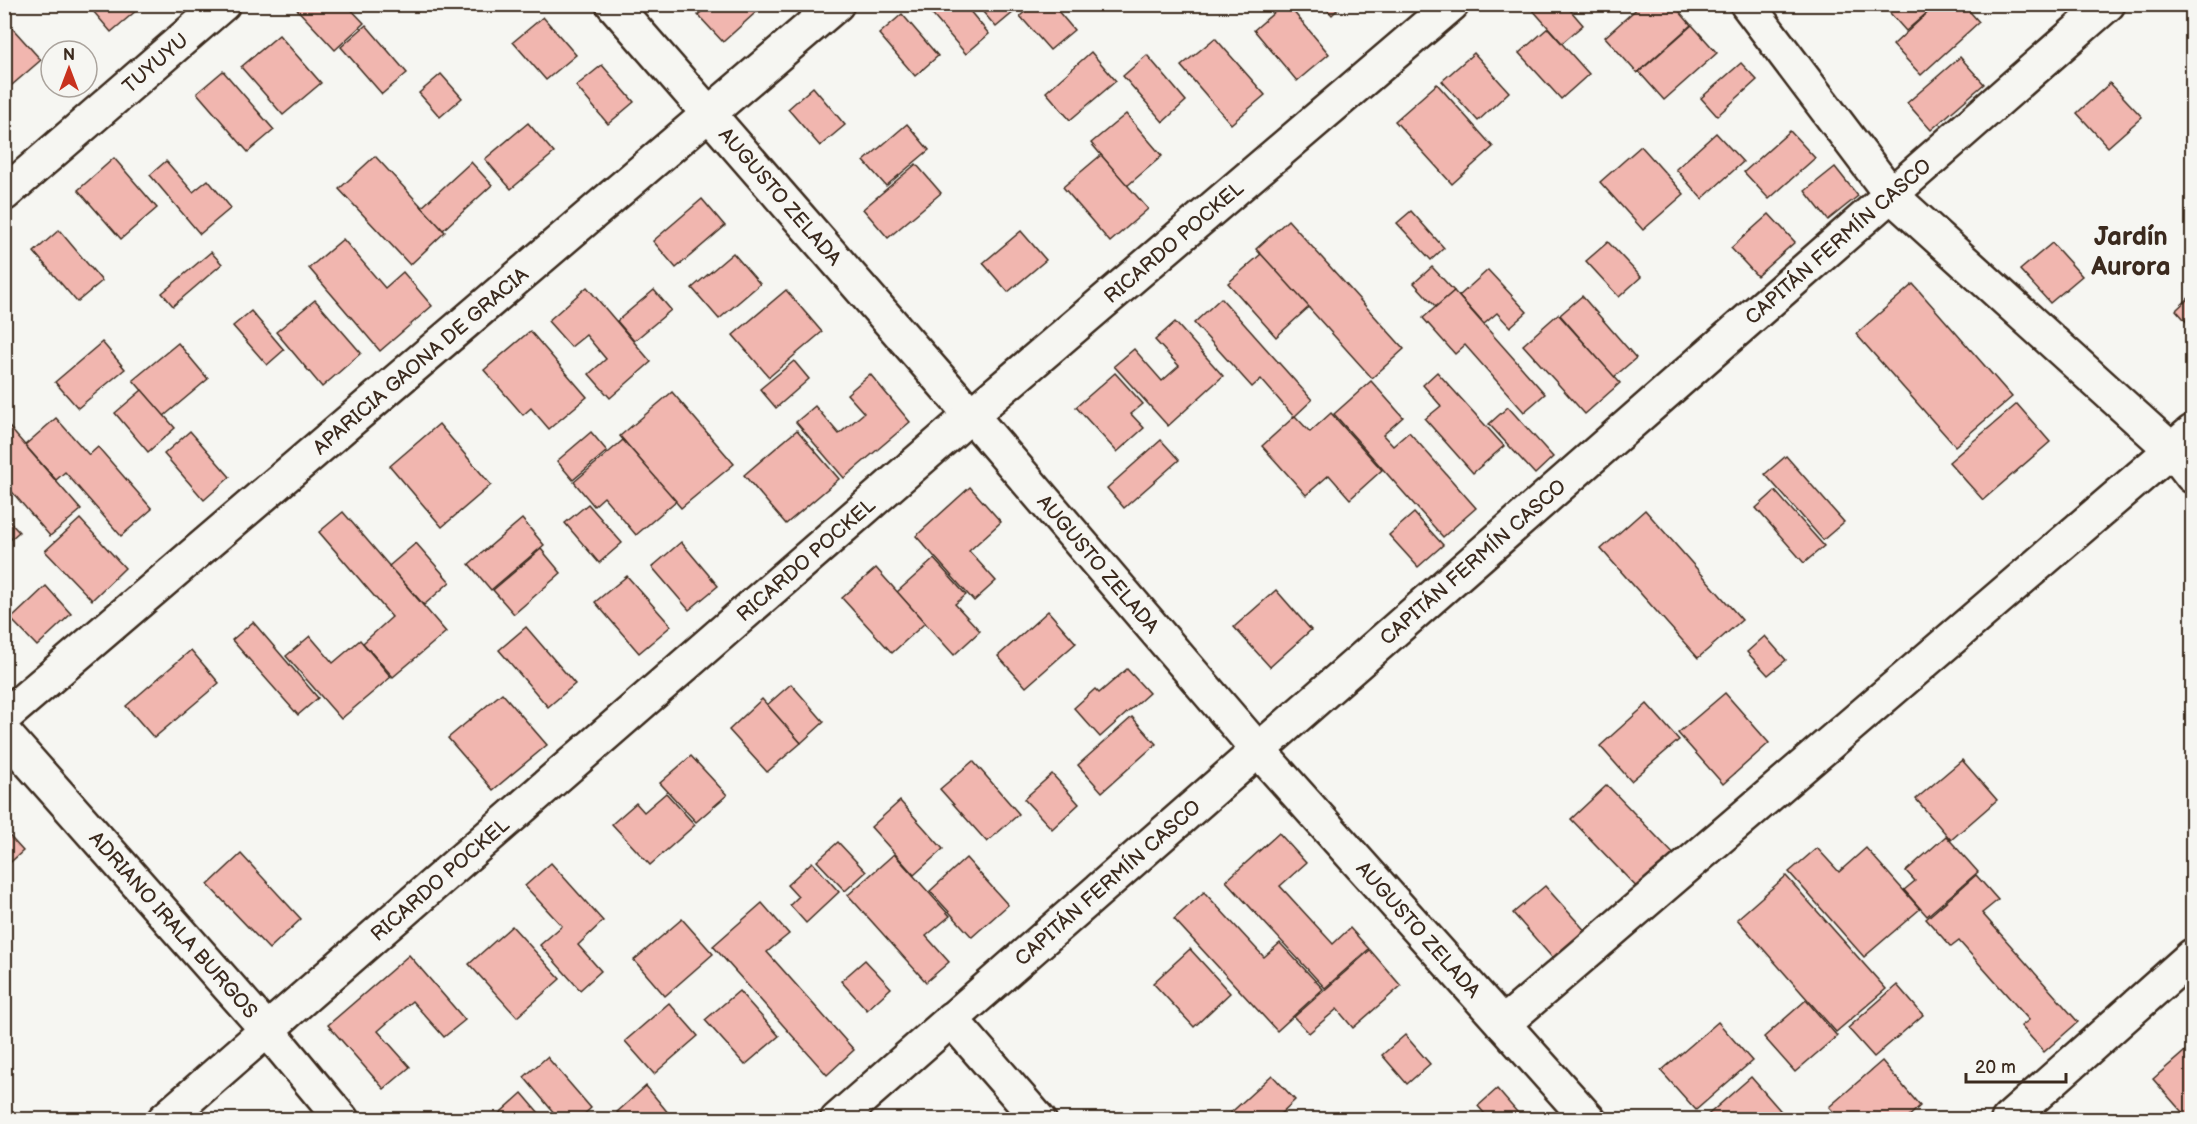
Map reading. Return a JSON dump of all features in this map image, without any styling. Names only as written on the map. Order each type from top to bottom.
[{"type":"street","name":"TUYUYU","points":[[4,194],[223,4]]},
{"type":"street","name":"AUGUSTO ZELADA","points":[[613,4],[971,415],[1258,750],[1589,1119]]},
{"type":"street","name":"APARICIA GAONA DE GRACIA","points":[[4,717],[837,4]]},
{"type":"street","name":"RICARDO POCKEL","points":[[164,1119],[268,1031],[971,415],[1452,4]]},
{"type":"street","points":[[1747,4],[1892,196],[2182,441],[2193,476]]},
{"type":"street","name":"CAPITÁN FERMÍN CASCO","points":[[837,1119],[1892,196],[2108,4]]},
{"type":"street","points":[[1503,1024],[2182,441]]},
{"type":"street","name":"ADRIANO IRALA BURGOS","points":[[4,733],[268,1031],[342,1119]]},
{"type":"street","points":[[2008,1119],[2193,956]]},
{"type":"street","points":[[951,1019],[1039,1119]]},
{"type":"building","points":[[87,4],[132,4],[137,10],[111,32]]},
{"type":"building","points":[[292,4],[346,4],[364,23],[335,50]]},
{"type":"building","points":[[709,4],[765,4],[723,42],[698,15]]},
{"type":"building","points":[[923,4],[964,4],[989,34],[966,54]]},
{"type":"building","points":[[976,4],[1020,4],[1021,6],[996,27]]},
{"type":"building","points":[[1034,4],[1052,4],[1074,30],[1050,50],[1020,16]]},
{"type":"building","points":[[1284,4],[1287,4],[1329,54],[1297,81],[1254,30]]},
{"type":"building","points":[[1322,4],[1343,4],[1332,15]]},
{"type":"building","points":[[1535,4],[1565,4],[1583,25],[1562,43],[1531,8]]},
{"type":"building","points":[[1642,4],[1673,4],[1691,25],[1637,73],[1605,37]]},
{"type":"building","points":[[1882,4],[1937,4],[1906,31]]},
{"type":"building","points":[[1937,4],[1963,4],[1979,22],[1921,75],[1893,45]]},
{"type":"building","points":[[902,14],[938,56],[915,76],[879,34]]},
{"type":"building","points":[[543,17],[576,55],[546,80],[513,42]]},
{"type":"building","points":[[4,19],[39,58],[39,62],[4,91]]},
{"type":"building","points":[[366,25],[407,73],[382,94],[341,47]]},
{"type":"building","points":[[1692,25],[1717,53],[1664,100],[1639,72]]},
{"type":"building","points":[[1548,28],[1589,74],[1561,99],[1519,53]]},
{"type":"building","points":[[279,35],[321,83],[283,115],[241,67]]},
{"type":"building","points":[[1215,38],[1265,95],[1231,124],[1181,66]]},
{"type":"building","points":[[1091,52],[1116,81],[1070,120],[1046,92]]},
{"type":"building","points":[[1474,53],[1509,92],[1478,121],[1442,81]]},
{"type":"building","points":[[1147,55],[1186,101],[1163,122],[1123,76]]},
{"type":"building","points":[[1960,57],[1984,84],[1931,130],[1907,103]]},
{"type":"building","points":[[1741,63],[1757,80],[1717,116],[1701,98]]},
{"type":"building","points":[[602,65],[634,102],[608,124],[576,86]]},
{"type":"building","points":[[223,71],[274,130],[248,152],[197,93]]},
{"type":"building","points":[[441,74],[462,98],[440,117],[419,93]]},
{"type":"building","points":[[2110,83],[2142,117],[2108,147],[2077,113]]},
{"type":"building","points":[[1437,84],[1493,147],[1452,184],[1395,121]]},
{"type":"building","points":[[813,87],[845,125],[820,146],[788,109]]},
{"type":"building","points":[[1126,114],[1162,156],[1127,186],[1091,143]]},
{"type":"building","points":[[528,123],[554,153],[511,189],[485,159]]},
{"type":"building","points":[[907,124],[929,150],[886,186],[864,161]]},
{"type":"building","points":[[1790,131],[1815,158],[1769,199],[1744,172]]},
{"type":"building","points":[[1716,133],[1743,162],[1702,199],[1676,169]]},
{"type":"building","points":[[1641,146],[1684,194],[1643,230],[1600,182]]},
{"type":"building","points":[[1101,155],[1148,209],[1110,242],[1063,187]]},
{"type":"building","points":[[375,156],[445,232],[410,265],[339,189]]},
{"type":"building","points":[[114,158],[157,208],[121,239],[78,190]]},
{"type":"building","points":[[166,161],[193,192],[208,180],[231,208],[200,234],[150,175]]},
{"type":"building","points":[[471,162],[492,185],[443,230],[422,207]]},
{"type":"building","points":[[916,164],[941,193],[888,238],[863,209]]},
{"type":"building","points":[[1835,167],[1858,196],[1828,220],[1805,191]]},
{"type":"building","points":[[702,199],[725,226],[676,268],[653,241]]},
{"type":"building","points":[[1411,211],[1444,248],[1431,260],[1397,223]]},
{"type":"building","points":[[1769,214],[1795,242],[1757,276],[1731,248]]},
{"type":"building","points":[[1288,220],[1404,349],[1372,378],[1256,249]]},
{"type":"building","points":[[59,230],[102,281],[77,302],[34,252]]},
{"type":"building","points":[[1021,231],[1046,260],[1008,292],[983,263]]},
{"type":"building","points":[[343,239],[385,288],[403,272],[432,306],[380,351],[309,268]]},
{"type":"building","points":[[1608,242],[1641,277],[1619,297],[1586,261]]},
{"type":"building","points":[[2052,243],[2082,276],[2050,303],[2020,270]]},
{"type":"building","points":[[211,252],[222,264],[173,306],[162,293]]},
{"type":"building","points":[[733,253],[760,284],[719,319],[692,288]]},
{"type":"building","points":[[1261,254],[1309,307],[1276,337],[1228,283]]},
{"type":"building","points":[[1432,267],[1454,291],[1436,307],[1414,283]]},
{"type":"building","points":[[1488,270],[1527,312],[1510,327],[1497,313],[1484,324],[1459,296]]},
{"type":"building","points":[[1913,284],[2012,397],[1955,446],[1856,334]]},
{"type":"building","points":[[587,287],[651,362],[610,398],[589,374],[606,359],[586,335],[571,347],[548,321]]},
{"type":"building","points":[[654,290],[671,310],[634,341],[617,321]]},
{"type":"building","points":[[786,290],[822,332],[769,377],[733,335]]},
{"type":"building","points":[[1454,291],[1545,394],[1524,412],[1465,345],[1455,354],[1423,318]]},
{"type":"building","points":[[2192,295],[2192,328],[2176,310]]},
{"type":"building","points":[[1582,296],[1636,358],[1614,377],[1560,315]]},
{"type":"building","points":[[1221,298],[1312,400],[1294,417],[1261,379],[1252,387],[1194,323]]},
{"type":"building","points":[[315,300],[361,353],[322,387],[276,332]]},
{"type":"building","points":[[251,311],[284,350],[267,365],[233,326]]},
{"type":"building","points":[[1558,314],[1620,383],[1585,414],[1523,345]]},
{"type":"building","points":[[1175,322],[1223,376],[1168,426],[1114,366],[1134,349],[1162,381],[1179,366],[1155,340]]},
{"type":"building","points":[[530,331],[587,397],[549,429],[531,408],[523,415],[484,370]]},
{"type":"building","points":[[102,342],[125,369],[78,408],[55,382]]},
{"type":"building","points":[[178,343],[208,379],[164,416],[133,380]]},
{"type":"building","points":[[794,361],[809,379],[776,408],[760,389]]},
{"type":"building","points":[[1437,372],[1504,446],[1473,473],[1425,419],[1441,406],[1423,385]]},
{"type":"building","points":[[1115,373],[1143,404],[1131,414],[1144,428],[1117,452],[1076,407]]},
{"type":"building","points":[[870,374],[910,422],[844,478],[796,422],[815,406],[839,434],[864,413],[847,394]]},
{"type":"building","points":[[1371,381],[1403,417],[1383,435],[1393,446],[1409,432],[1476,508],[1443,537],[1334,414]]},
{"type":"building","points":[[142,390],[175,428],[148,452],[115,413]]},
{"type":"building","points":[[672,392],[734,464],[681,508],[620,436]]},
{"type":"building","points":[[2017,404],[2050,442],[1983,500],[1949,462]]},
{"type":"building","points":[[1508,407],[1553,457],[1535,474],[1489,424]]},
{"type":"building","points":[[1331,413],[1382,470],[1350,499],[1329,475],[1306,495],[1262,446],[1295,416],[1310,432]]},
{"type":"building","points":[[56,418],[89,455],[98,447],[152,509],[121,536],[65,472],[56,480],[25,445]]},
{"type":"building","points":[[4,421],[81,510],[50,536],[7,486],[4,488]]},
{"type":"building","points":[[439,424],[491,485],[442,527],[390,466]]},
{"type":"building","points":[[797,430],[839,479],[786,524],[744,475]]},
{"type":"building","points":[[190,431],[230,477],[204,500],[164,454]]},
{"type":"building","points":[[591,432],[607,451],[573,480],[557,461]]},
{"type":"building","points":[[623,440],[676,501],[636,535],[604,497],[594,506],[574,482]]},
{"type":"building","points":[[1161,440],[1179,460],[1124,508],[1107,488]]},
{"type":"building","points":[[1786,456],[1844,522],[1823,540],[1765,474]]},
{"type":"building","points":[[970,487],[1001,522],[969,551],[996,581],[974,601],[916,536]]},
{"type":"building","points":[[1775,491],[1824,546],[1804,563],[1756,508]]},
{"type":"building","points":[[588,504],[622,543],[599,563],[565,523]]},
{"type":"building","points":[[1645,510],[1742,620],[1698,658],[1601,549]]},
{"type":"building","points":[[343,512],[446,632],[393,677],[363,643],[392,617],[319,532]]},
{"type":"building","points":[[1414,513],[1443,545],[1418,567],[1389,535]]},
{"type":"building","points":[[4,516],[19,532],[4,545]]},
{"type":"building","points":[[80,519],[125,568],[92,600],[45,551]]},
{"type":"building","points":[[522,519],[544,545],[491,590],[469,564]]},
{"type":"building","points":[[681,542],[718,586],[689,610],[652,567]]},
{"type":"building","points":[[416,543],[450,582],[424,605],[389,566]]},
{"type":"building","points":[[541,549],[561,573],[514,614],[493,590]]},
{"type":"building","points":[[934,559],[966,595],[955,604],[980,631],[954,655],[897,592]]},
{"type":"building","points":[[876,568],[925,623],[892,653],[842,598]]},
{"type":"building","points":[[627,576],[671,626],[639,653],[595,602]]},
{"type":"building","points":[[46,586],[71,614],[37,646],[11,619]]},
{"type":"building","points":[[1276,590],[1311,630],[1270,667],[1234,627]]},
{"type":"building","points":[[1048,611],[1076,643],[1026,687],[998,656]]},
{"type":"building","points":[[253,622],[318,698],[298,715],[232,640]]},
{"type":"building","points":[[526,627],[575,684],[548,707],[499,650]]},
{"type":"building","points":[[310,636],[333,663],[360,640],[391,677],[341,719],[286,656]]},
{"type":"building","points":[[1765,636],[1786,660],[1768,675],[1747,652]]},
{"type":"building","points":[[191,650],[219,683],[154,738],[126,706]]},
{"type":"building","points":[[1127,669],[1149,693],[1100,737],[1074,708],[1095,689],[1099,693]]},
{"type":"building","points":[[791,684],[824,722],[801,743],[767,705]]},
{"type":"building","points":[[502,693],[547,745],[493,790],[448,738]]},
{"type":"building","points":[[1725,693],[1769,743],[1723,784],[1678,733]]},
{"type":"building","points":[[762,699],[801,743],[767,772],[729,730]]},
{"type":"building","points":[[1647,704],[1679,740],[1631,781],[1600,746]]},
{"type":"building","points":[[1132,717],[1156,744],[1102,792],[1078,765]]},
{"type":"building","points":[[691,756],[727,795],[696,822],[660,783]]},
{"type":"building","points":[[1962,760],[1997,800],[1951,840],[1916,799]]},
{"type":"building","points":[[973,761],[1019,814],[987,842],[940,789]]},
{"type":"building","points":[[1052,774],[1079,804],[1052,829],[1024,799]]},
{"type":"building","points":[[1607,785],[1682,863],[1646,897],[1571,819]]},
{"type":"building","points":[[666,793],[695,825],[650,865],[612,824],[636,803],[644,812]]},
{"type":"building","points":[[900,801],[943,849],[914,875],[871,827]]},
{"type":"building","points":[[4,830],[23,851],[4,868]]},
{"type":"building","points":[[1279,833],[1306,863],[1280,886],[1333,944],[1350,928],[1369,949],[1325,988],[1226,881]]},
{"type":"building","points":[[1946,836],[1978,872],[1927,916],[1904,890],[1915,881],[1906,871]]},
{"type":"building","points":[[838,842],[866,872],[845,891],[817,861]]},
{"type":"building","points":[[1817,848],[1839,872],[1866,848],[1920,909],[1864,957],[1789,872]]},
{"type":"building","points":[[241,854],[301,919],[269,949],[208,885]]},
{"type":"building","points":[[894,854],[950,916],[926,936],[949,962],[926,982],[848,895]]},
{"type":"building","points":[[966,858],[1008,905],[972,937],[930,891]]},
{"type":"building","points":[[812,862],[839,892],[806,923],[790,905],[798,897],[787,885]]},
{"type":"building","points":[[551,863],[603,921],[578,945],[601,971],[580,990],[540,945],[562,926],[525,886]]},
{"type":"building","points":[[1976,875],[1998,900],[1982,913],[2078,1022],[2044,1052],[2021,1026],[2029,1020],[1959,941],[1951,947],[1926,919]]},
{"type":"building","points":[[1786,876],[1886,989],[1836,1032],[1737,919]]},
{"type":"building","points":[[1545,886],[1589,935],[1557,963],[1513,913]]},
{"type":"building","points":[[1204,892],[1264,957],[1280,943],[1323,989],[1277,1031],[1174,919]]},
{"type":"building","points":[[762,903],[789,934],[767,952],[854,1050],[827,1075],[713,946]]},
{"type":"building","points":[[682,919],[713,954],[665,996],[634,960]]},
{"type":"building","points":[[512,926],[560,979],[517,1017],[469,964]]},
{"type":"building","points":[[1190,949],[1230,993],[1194,1027],[1153,983]]},
{"type":"building","points":[[1370,950],[1401,986],[1353,1028],[1337,1009],[1309,1033],[1294,1017]]},
{"type":"building","points":[[409,955],[465,1020],[444,1037],[412,1001],[378,1031],[410,1067],[384,1089],[328,1025]]},
{"type":"building","points":[[865,960],[891,988],[867,1010],[841,981]]},
{"type":"building","points":[[1897,985],[1923,1015],[1874,1057],[1848,1028]]},
{"type":"building","points":[[739,991],[779,1036],[745,1065],[705,1020]]},
{"type":"building","points":[[1806,1000],[1837,1036],[1795,1072],[1764,1037]]},
{"type":"building","points":[[669,1003],[698,1036],[654,1074],[625,1041]]},
{"type":"building","points":[[1718,1022],[1752,1061],[1696,1110],[1661,1071]]},
{"type":"building","points":[[1405,1035],[1430,1064],[1407,1084],[1382,1055]]},
{"type":"building","points":[[2192,1045],[2192,1120],[2189,1120],[2153,1079]]},
{"type":"building","points":[[547,1057],[591,1108],[578,1120],[560,1120],[524,1077]]},
{"type":"building","points":[[1882,1061],[1920,1106],[1905,1120],[1841,1120],[1829,1107]]},
{"type":"building","points":[[1272,1075],[1295,1100],[1274,1120],[1223,1120]]},
{"type":"building","points":[[1751,1077],[1786,1117],[1783,1120],[1702,1120]]},
{"type":"building","points":[[646,1086],[674,1120],[624,1120],[617,1112]]},
{"type":"building","points":[[1497,1089],[1524,1120],[1490,1120],[1478,1106]]},
{"type":"building","points":[[522,1093],[545,1120],[492,1120]]},
{"type":"district","name":"Jardín Aurora","points":[[2131,251]]}]
